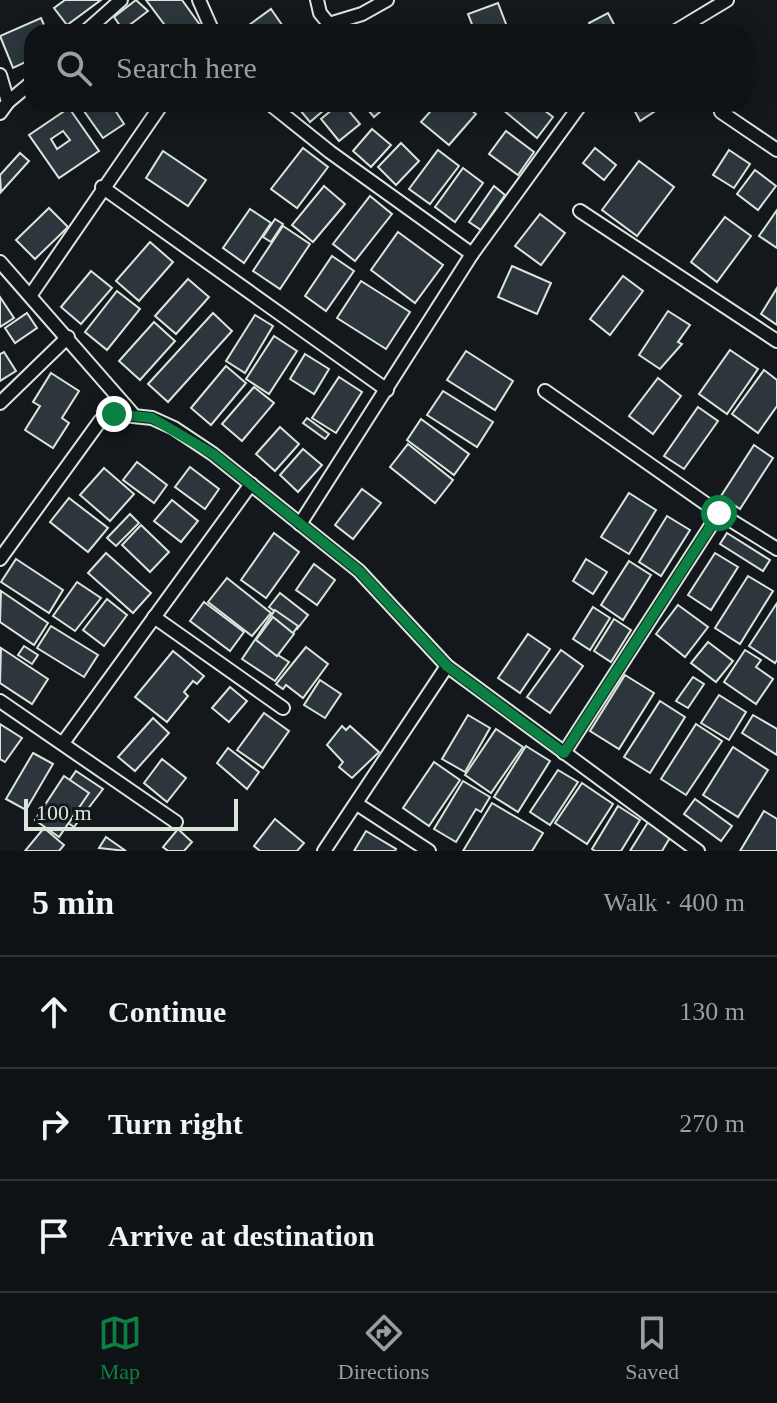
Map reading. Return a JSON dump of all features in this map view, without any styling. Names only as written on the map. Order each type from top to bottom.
[{"type":"street","points":[[94,24],[121,0]]},
{"type":"street","points":[[199,0],[210,24]]},
{"type":"street","points":[[317,0],[320,13],[329,24],[362,14],[387,0]]},
{"type":"street","points":[[687,24],[727,0]]},
{"type":"street","points":[[0,75],[4,108]]},
{"type":"street","points":[[4,108],[24,89]]},
{"type":"street","points":[[30,296],[156,112]]},
{"type":"street","points":[[280,112],[330,152],[472,254]]},
{"type":"street","points":[[300,524],[472,254],[575,112]]},
{"type":"street","points":[[721,112],[777,150]]},
{"type":"street","points":[[102,187],[387,390]]},
{"type":"street","points":[[580,211],[777,341]]},
{"type":"street","points":[[0,262],[132,413]]},
{"type":"street","points":[[0,403],[68,337]]},
{"type":"street","points":[[545,391],[719,513],[777,549]]},
{"type":"street","points":[[0,559],[100,421],[114,414],[132,413],[174,428],[251,484],[359,571],[447,666],[692,849]]},
{"type":"street","points":[[63,743],[251,484]]},
{"type":"street","points":[[564,753],[719,513]]},
{"type":"street","points":[[154,617],[283,708]]},
{"type":"street","points":[[324,851],[447,666]]},
{"type":"street","points":[[0,701],[176,822]]},
{"type":"street","points":[[357,804],[429,851]]},
{"type":"building","points":[[65,0],[101,0],[68,24],[54,8]]},
{"type":"building","points":[[136,0],[148,11],[131,24],[119,24],[114,17]]},
{"type":"building","points":[[146,0],[182,0],[199,24],[164,24]]},
{"type":"building","points":[[498,3],[506,24],[472,24],[468,14]]},
{"type":"building","points":[[271,9],[281,24],[250,24]]},
{"type":"building","points":[[608,13],[614,24],[590,24]]},
{"type":"building","points":[[41,18],[44,24],[27,24]]},
{"type":"building","points":[[24,25],[24,63],[13,68],[0,36]]},
{"type":"building","points":[[63,112],[72,112],[99,151],[59,178],[29,135]],"holes":[[[63,131],[70,140],[57,149],[51,139]]]},
{"type":"building","points":[[85,112],[116,112],[124,124],[103,138]]},
{"type":"building","points":[[302,112],[322,112],[310,122]]},
{"type":"building","points":[[329,112],[350,112],[360,124],[339,141],[321,119]]},
{"type":"building","points":[[430,112],[476,114],[449,145],[421,122]]},
{"type":"building","points":[[506,112],[546,112],[553,117],[537,138]]},
{"type":"building","points":[[635,112],[654,112],[640,121]]},
{"type":"building","points":[[372,129],[391,145],[371,167],[353,151]]},
{"type":"building","points":[[506,131],[534,152],[518,175],[489,154]]},
{"type":"building","points":[[401,143],[419,161],[396,185],[378,167]]},
{"type":"building","points":[[303,148],[328,167],[297,208],[271,189]]},
{"type":"building","points":[[595,148],[616,165],[604,180],[583,163]]},
{"type":"building","points":[[438,150],[459,166],[430,204],[409,189]]},
{"type":"building","points":[[729,150],[750,164],[734,188],[713,175]]},
{"type":"building","points":[[163,151],[206,180],[188,206],[146,178]]},
{"type":"building","points":[[20,153],[29,161],[1,192],[0,175]]},
{"type":"building","points":[[639,161],[674,187],[637,236],[602,210]]},
{"type":"building","points":[[463,168],[483,183],[455,222],[435,207]]},
{"type":"building","points":[[755,170],[776,186],[758,210],[737,194]]},
{"type":"building","points":[[324,186],[345,204],[313,242],[292,225]]},
{"type":"building","points":[[494,186],[505,195],[481,230],[469,222]]},
{"type":"building","points":[[370,196],[392,214],[355,261],[333,244]]},
{"type":"building","points":[[49,208],[68,227],[35,259],[16,240]]},
{"type":"building","points":[[250,209],[271,223],[244,263],[223,248]]},
{"type":"building","points":[[777,210],[777,248],[759,236]]},
{"type":"building","points":[[540,214],[565,233],[541,265],[515,246]]},
{"type":"building","points":[[725,217],[751,236],[717,282],[691,262]]},
{"type":"building","points":[[275,219],[283,224],[271,242],[263,237]]},
{"type":"building","points":[[283,226],[310,244],[280,289],[253,271]]},
{"type":"building","points":[[398,232],[443,265],[415,303],[371,270]]},
{"type":"building","points":[[150,242],[173,262],[139,301],[116,281]]},
{"type":"building","points":[[332,256],[354,271],[326,311],[305,296]]},
{"type":"building","points":[[512,266],[551,283],[537,314],[498,297]]},
{"type":"building","points":[[91,271],[112,288],[81,324],[61,307]]},
{"type":"building","points":[[623,276],[643,291],[610,335],[590,319]]},
{"type":"building","points":[[188,279],[209,297],[176,334],[155,316]]},
{"type":"building","points":[[361,281],[410,312],[386,349],[337,318]]},
{"type":"building","points":[[777,288],[777,325],[761,314]]},
{"type":"building","points":[[117,291],[140,309],[107,350],[85,332]]},
{"type":"building","points":[[0,297],[14,318],[0,327]]},
{"type":"building","points":[[668,311],[690,325],[678,342],[682,344],[660,369],[639,355]]},
{"type":"building","points":[[27,313],[37,328],[15,343],[5,328]]},
{"type":"building","points":[[213,313],[232,331],[168,402],[148,384]]},
{"type":"building","points":[[255,315],[273,326],[245,373],[226,361]]},
{"type":"building","points":[[154,322],[175,341],[140,380],[119,361]]},
{"type":"building","points":[[274,336],[297,351],[269,394],[246,379]]},
{"type":"building","points":[[730,350],[758,369],[727,414],[699,394]]},
{"type":"building","points":[[466,351],[513,381],[495,410],[447,380]]},
{"type":"building","points":[[4,352],[16,371],[0,381],[0,354]]},
{"type":"building","points":[[305,354],[329,369],[314,394],[290,379]]},
{"type":"building","points":[[226,366],[246,383],[211,425],[191,408]]},
{"type":"building","points":[[764,370],[777,380],[777,406],[758,433],[732,414]]},
{"type":"building","points":[[51,373],[79,391],[62,418],[69,423],[53,448],[25,430],[40,406],[33,402]]},
{"type":"building","points":[[339,377],[362,392],[336,433],[312,418]]},
{"type":"building","points":[[658,378],[681,396],[653,434],[629,416]]},
{"type":"building","points":[[254,387],[274,403],[242,441],[222,424]]},
{"type":"building","points":[[443,391],[493,422],[477,447],[427,415]]},
{"type":"building","points":[[698,407],[718,421],[684,469],[664,456]]},
{"type":"building","points":[[307,418],[329,434],[325,439],[303,423]]},
{"type":"building","points":[[421,419],[469,454],[454,475],[407,440]]},
{"type":"building","points":[[280,427],[299,444],[275,471],[256,454]]},
{"type":"building","points":[[408,444],[453,480],[435,503],[390,467]]},
{"type":"building","points":[[754,445],[773,458],[740,509],[721,496]]},
{"type":"building","points":[[303,449],[322,465],[298,492],[280,475]]},
{"type":"building","points":[[137,462],[167,485],[154,503],[123,480]]},
{"type":"building","points":[[190,467],[219,489],[205,509],[175,487]]},
{"type":"building","points":[[104,468],[134,494],[110,521],[80,495]]},
{"type":"building","points":[[362,489],[381,503],[353,539],[335,525]]},
{"type":"building","points":[[629,493],[656,510],[629,554],[601,537]]},
{"type":"building","points":[[69,498],[108,528],[88,552],[50,522]]},
{"type":"building","points":[[172,500],[198,521],[181,542],[154,521]]},
{"type":"building","points":[[130,514],[139,523],[116,546],[107,538]]},
{"type":"building","points":[[667,516],[690,530],[661,576],[639,562]]},
{"type":"building","points":[[141,525],[169,552],[150,572],[122,545]]},
{"type":"building","points":[[274,533],[299,552],[266,598],[241,580]]},
{"type":"building","points":[[727,533],[770,560],[763,571],[720,544]]},
{"type":"building","points":[[106,553],[151,593],[133,613],[88,573]]},
{"type":"building","points":[[715,553],[738,567],[711,610],[688,595]]},
{"type":"building","points":[[16,559],[63,590],[49,613],[1,582]]},
{"type":"building","points":[[586,559],[607,572],[593,594],[573,581]]},
{"type":"building","points":[[629,561],[651,575],[623,620],[601,605]]},
{"type":"building","points":[[314,564],[335,580],[317,605],[296,590]]},
{"type":"building","points":[[748,576],[773,591],[740,644],[715,628]]},
{"type":"building","points":[[227,578],[271,613],[252,636],[208,602]]},
{"type":"building","points":[[77,582],[101,598],[75,631],[53,616]]},
{"type":"building","points":[[1,591],[48,623],[34,645],[0,622]]},
{"type":"building","points":[[280,593],[308,615],[297,629],[269,607]]},
{"type":"building","points":[[107,599],[127,615],[104,646],[83,630]]},
{"type":"building","points":[[204,602],[244,632],[230,651],[190,621]]},
{"type":"building","points":[[777,603],[777,660],[775,663],[749,646]]},
{"type":"building","points":[[678,605],[708,627],[685,657],[656,634]]},
{"type":"building","points":[[593,607],[610,618],[590,650],[573,639]]},
{"type":"building","points":[[275,610],[298,626],[278,655],[289,662],[275,681],[242,659]]},
{"type":"building","points":[[273,617],[294,634],[277,656],[256,640]]},
{"type":"building","points":[[614,619],[631,630],[611,662],[594,651]]},
{"type":"building","points":[[51,626],[98,655],[84,677],[37,648]]},
{"type":"building","points":[[528,634],[550,649],[520,693],[498,678]]},
{"type":"building","points":[[708,642],[733,661],[716,682],[691,663]]},
{"type":"building","points":[[24,646],[38,655],[32,664],[18,655]]},
{"type":"building","points":[[306,647],[328,664],[303,698],[286,685],[283,689],[276,684]]},
{"type":"building","points":[[1,648],[48,679],[32,704],[0,683]]},
{"type":"building","points":[[561,650],[583,666],[550,713],[527,697]]},
{"type":"building","points":[[745,650],[761,660],[756,667],[773,679],[756,704],[724,682]]},
{"type":"building","points":[[173,651],[204,676],[197,684],[193,681],[184,692],[188,696],[167,722],[135,697]]},
{"type":"building","points":[[625,675],[654,693],[619,749],[590,731]]},
{"type":"building","points":[[693,677],[704,684],[688,708],[676,701]]},
{"type":"building","points":[[320,680],[341,694],[325,718],[304,705]]},
{"type":"building","points":[[230,687],[247,701],[229,722],[212,708]]},
{"type":"building","points":[[719,695],[746,712],[729,740],[701,723]]},
{"type":"building","points":[[660,701],[685,717],[650,773],[624,757]]},
{"type":"building","points":[[264,713],[289,731],[263,768],[237,750]]},
{"type":"building","points":[[468,715],[490,728],[465,772],[442,759]]},
{"type":"building","points":[[753,715],[777,729],[777,755],[742,733]]},
{"type":"building","points":[[153,718],[169,733],[135,771],[118,757]]},
{"type":"building","points":[[0,724],[22,738],[5,762],[0,759]]},
{"type":"building","points":[[696,724],[722,741],[686,795],[661,779]]},
{"type":"building","points":[[342,726],[346,730],[350,726],[379,752],[352,778],[339,767],[343,762],[327,745]]},
{"type":"building","points":[[496,729],[523,747],[491,793],[465,775]]},
{"type":"building","points":[[526,746],[550,761],[518,812],[494,797]]},
{"type":"building","points":[[733,747],[768,770],[738,817],[703,795]]},
{"type":"building","points":[[228,748],[259,772],[247,789],[217,763]]},
{"type":"building","points":[[33,753],[53,764],[26,810],[6,799]]},
{"type":"building","points":[[162,759],[186,778],[167,802],[144,783]]},
{"type":"building","points":[[434,762],[460,780],[429,826],[403,808]]},
{"type":"building","points":[[558,770],[578,782],[550,825],[530,812]]},
{"type":"building","points":[[76,771],[103,789],[74,827],[49,810]]},
{"type":"building","points":[[64,776],[89,793],[59,837],[35,820]]},
{"type":"building","points":[[463,781],[490,797],[481,812],[476,809],[456,842],[434,829]]},
{"type":"building","points":[[582,783],[613,804],[587,844],[555,823]]},
{"type":"building","points":[[695,799],[732,826],[721,841],[684,814]]},
{"type":"building","points":[[492,803],[543,833],[532,851],[463,851]]},
{"type":"building","points":[[618,806],[640,820],[621,851],[595,851],[592,849]]},
{"type":"building","points":[[764,811],[777,819],[777,851],[740,851]]},
{"type":"building","points":[[275,819],[304,843],[297,851],[260,851],[254,846]]},
{"type":"building","points":[[648,822],[671,836],[662,851],[630,851]]},
{"type":"building","points":[[44,828],[64,845],[59,851],[25,851]]},
{"type":"building","points":[[178,829],[192,842],[184,851],[168,851],[163,847]]},
{"type":"building","points":[[366,831],[396,849],[395,851],[354,851]]},
{"type":"building","points":[[106,837],[126,851],[99,848]]},
{"type":"route","points":[[114,414],[132,413],[152,418],[174,428],[213,454],[359,571],[447,666],[564,753],[719,513]]}]
